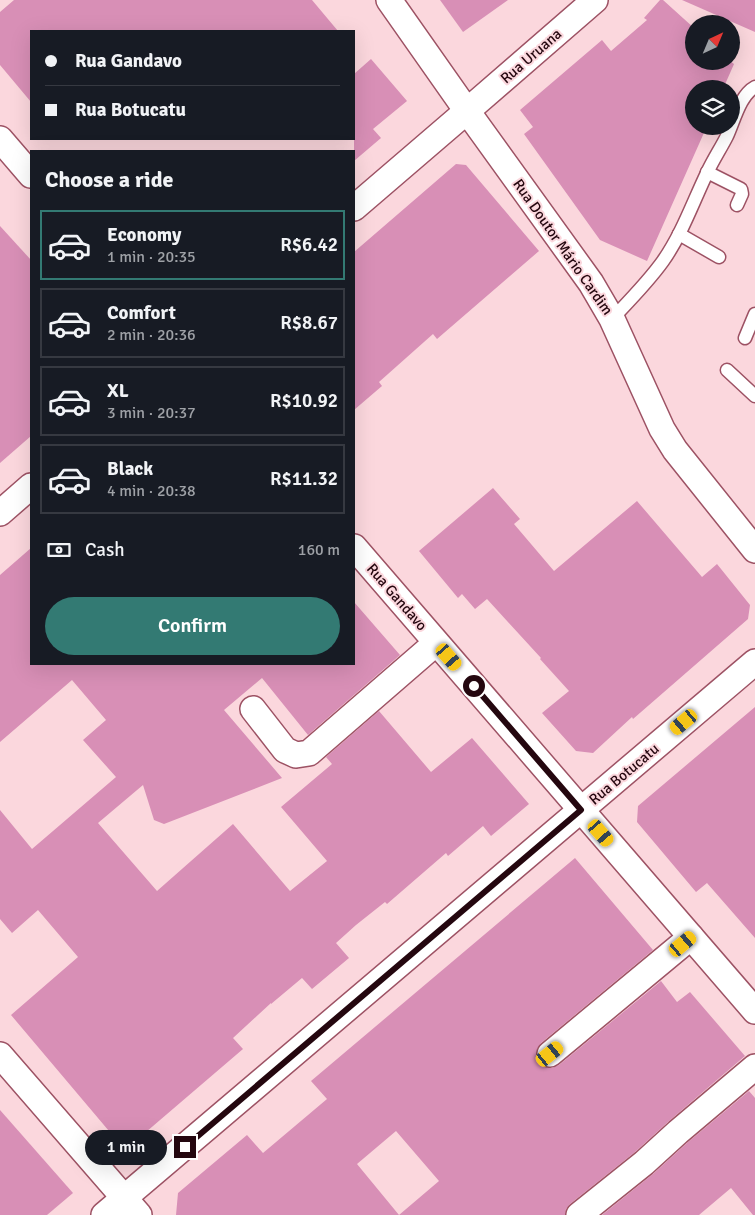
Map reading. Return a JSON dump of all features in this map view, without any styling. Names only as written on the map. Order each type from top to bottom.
[{"type":"street","name":"Rua Doutor Mário Cardim","points":[[389,0],[591,283],[612,319],[662,429],[675,450],[755,550]]},
{"type":"street","name":"Rua Uruana","points":[[355,207],[595,0]]},
{"type":"street","points":[[0,139],[30,174]]},
{"type":"street","points":[[0,513],[30,487]]},
{"type":"street","name":"Rua Gandavo","points":[[355,547],[755,1011]]},
{"type":"street","points":[[253,709],[285,750],[296,755],[309,753],[436,643]]},
{"type":"street","name":"Rua Botucatu","points":[[104,1215],[132,1207],[581,810],[755,662]]},
{"type":"street","points":[[550,1054],[691,937]]},
{"type":"street","points":[[0,1055],[132,1207]]},
{"type":"street","points":[[579,1215],[644,1163],[755,1066]]},
{"type":"lane","points":[[612,319],[663,261],[679,234],[707,172],[728,134],[746,94],[755,87]]},
{"type":"lane","points":[[707,172],[740,189],[742,194],[737,205]]},
{"type":"lane","points":[[679,234],[719,257]]},
{"type":"lane","points":[[745,338],[755,314]]},
{"type":"lane","points":[[727,370],[755,396]]},
{"type":"building","points":[[14,0],[312,0],[337,30],[30,30],[30,101],[0,65],[0,12]]},
{"type":"building","points":[[440,0],[508,0],[463,32]]},
{"type":"building","points":[[660,0],[663,0],[685,20],[685,70],[731,70],[727,80],[685,80],[685,135],[703,135],[647,261],[600,240],[524,134],[533,127],[520,110],[602,40],[611,51],[647,20],[644,18]]},
{"type":"building","points":[[682,0],[755,0],[755,32],[740,25],[740,15],[716,15]]},
{"type":"building","points":[[371,59],[407,101],[373,129],[381,138],[355,160],[354,140],[355,73]]},
{"type":"building","points":[[456,164],[466,165],[539,251],[437,339],[433,334],[379,382],[382,386],[355,409],[355,251]]},
{"type":"building","points":[[0,226],[30,259],[30,437],[0,463]]},
{"type":"building","points":[[493,488],[520,519],[514,524],[554,571],[637,501],[702,577],[717,564],[750,605],[748,619],[633,719],[632,717],[593,753],[576,751],[542,713],[569,691],[487,599],[475,609],[462,594],[458,598],[419,551]]},
{"type":"building","points":[[30,549],[30,665],[355,665],[355,603],[400,655],[308,735],[262,678],[224,710],[282,778],[164,824],[154,820],[143,785],[98,823],[157,891],[233,824],[290,891],[327,861],[281,807],[332,764],[326,757],[379,711],[431,772],[472,738],[529,804],[491,836],[483,826],[448,856],[446,853],[387,904],[385,902],[356,925],[336,943],[349,958],[312,989],[302,978],[271,1003],[233,1038],[243,1049],[125,1150],[11,1015],[78,957],[38,910],[12,933],[0,919],[0,810],[32,849],[116,777],[83,740],[106,720],[72,680],[0,742],[0,575]]},
{"type":"building","points":[[755,707],[755,938],[707,883],[696,892],[637,822],[638,806]]},
{"type":"building","points":[[575,858],[653,950],[541,1043],[537,1049],[536,1056],[539,1064],[552,1068],[559,1065],[661,981],[677,1002],[690,992],[745,1056],[635,1152],[570,1204],[566,1209],[565,1215],[399,1215],[176,1215],[178,1193],[247,1135],[263,1153],[327,1099],[311,1081]],"holes":[[[396,1131],[439,1181],[399,1215],[357,1164]]]},
{"type":"building","points":[[749,1091],[755,1098],[755,1215],[731,1188],[699,1215],[602,1215],[653,1174]]},
{"type":"building","points":[[0,1110],[73,1193],[47,1215],[0,1215]]},
{"type":"route","points":[[185,1147],[581,810],[474,686]]}]
